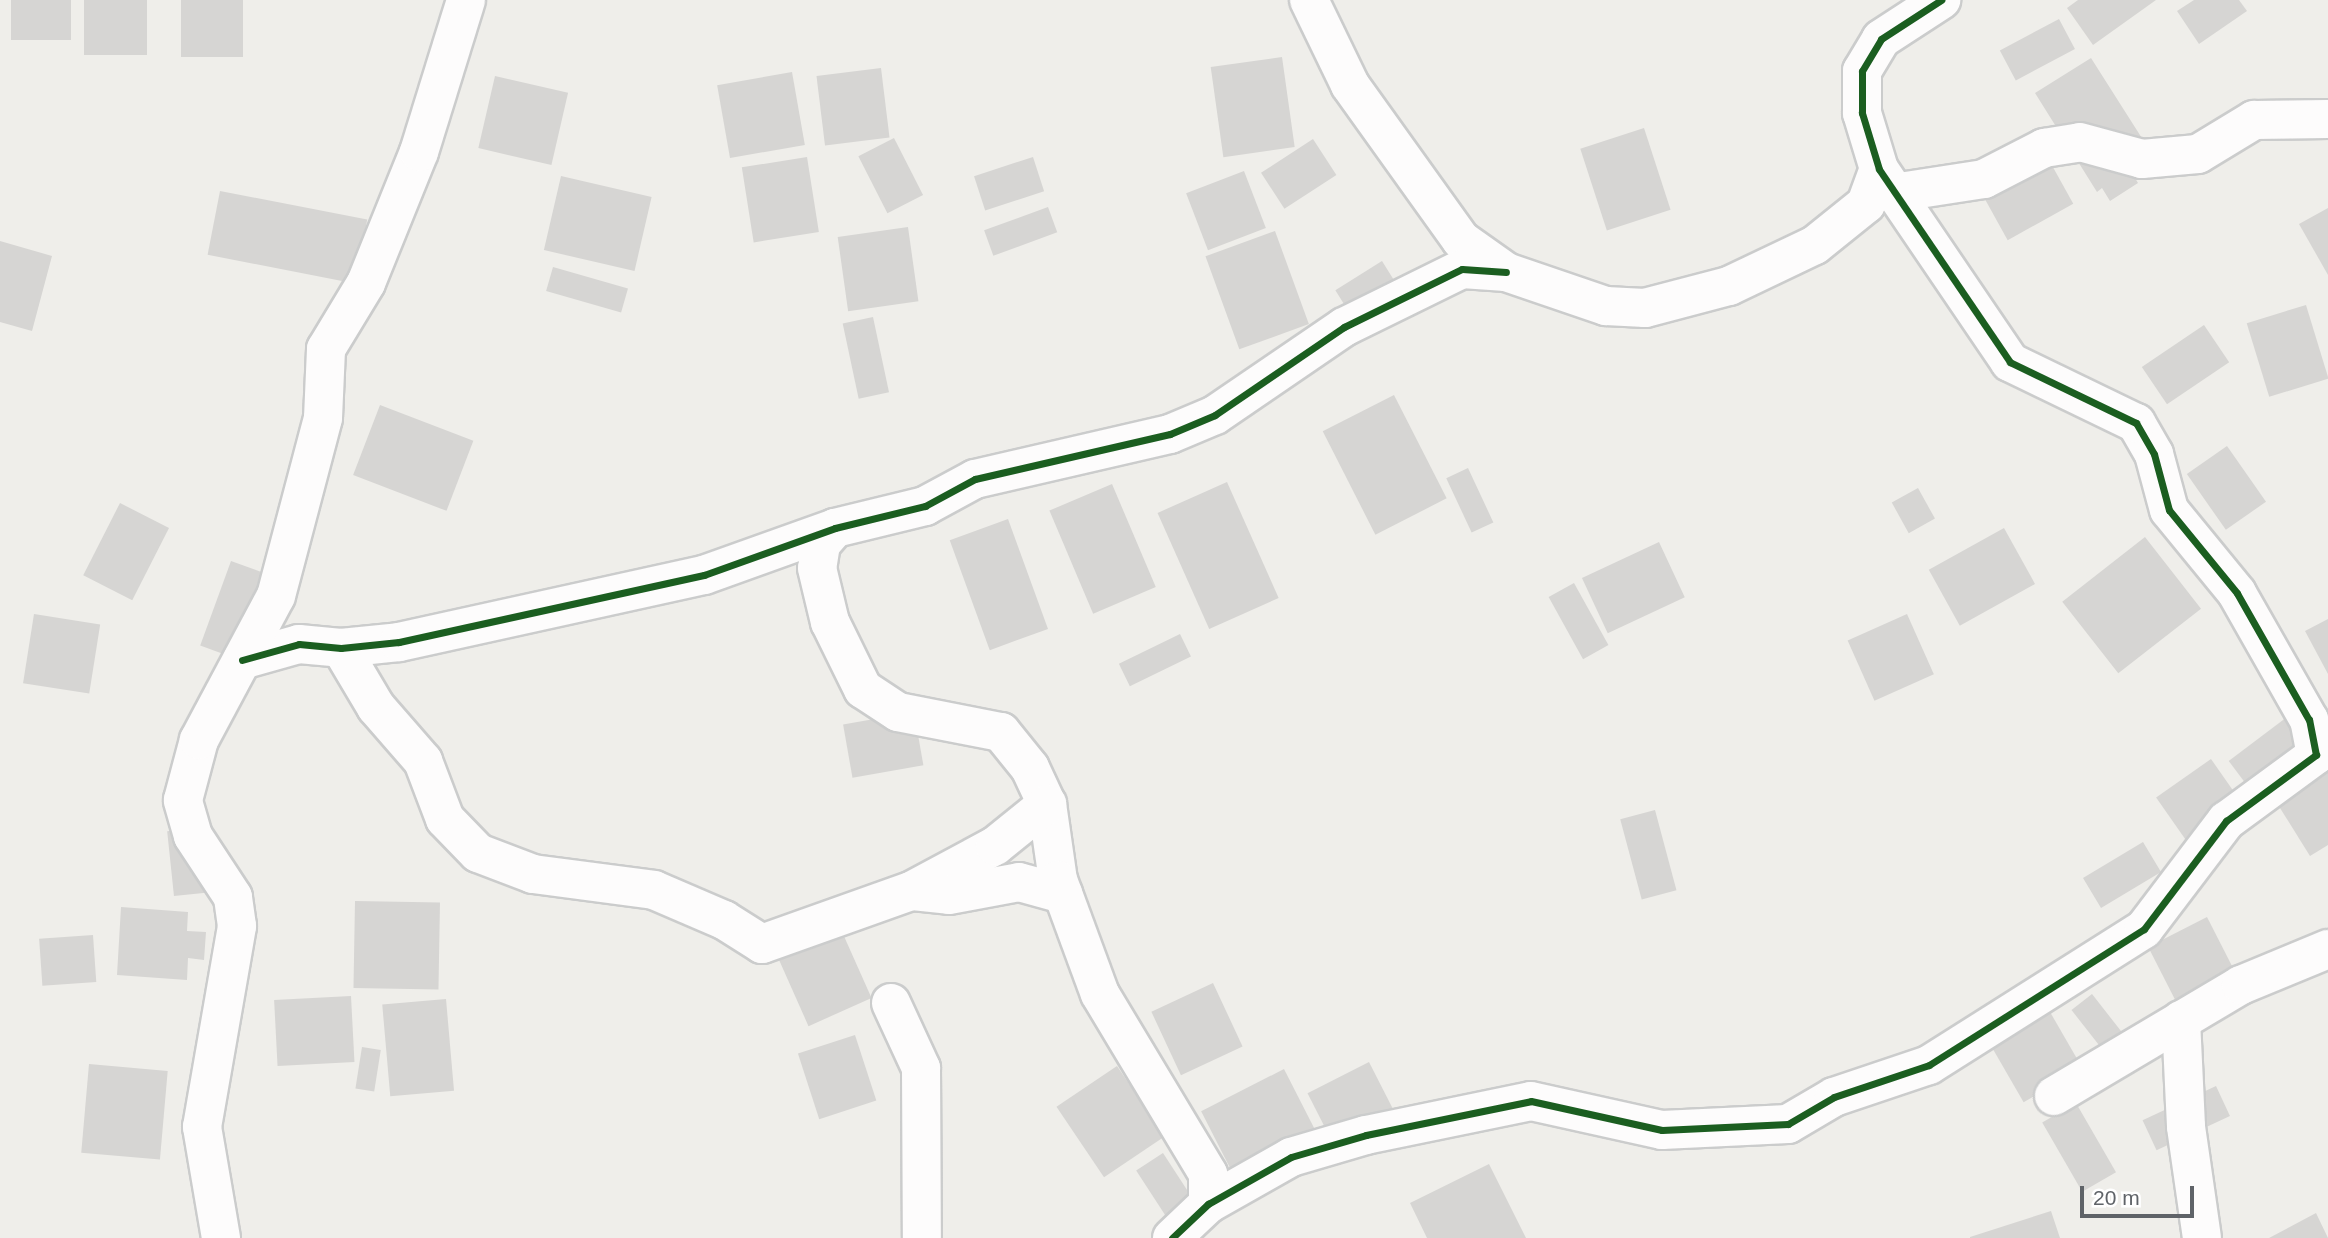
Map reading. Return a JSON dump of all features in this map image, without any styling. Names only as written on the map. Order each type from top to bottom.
[{"type":"street","points":[[221,1238],[202,1127],[237,926],[233,897],[193,836],[183,800],[199,740],[276,596],[323,418],[326,349],[366,283],[419,152],[466,0]]},
{"type":"street","points":[[1309,0],[1350,85],[1461,240],[1506,272]]},
{"type":"street","points":[[1172,1238],[1208,1204],[1291,1157],[1366,1135],[1531,1101],[1662,1130],[1788,1124],[1834,1097],[1929,1065],[2144,929],[2226,821],[2316,755],[2309,720],[2237,593],[2169,510],[2154,454],[2136,423],[2010,362],[1886,181],[1862,113],[1862,71],[1881,39],[1941,0]]},
{"type":"street","points":[[242,660],[299,644],[341,648],[538,615],[704,575],[835,528],[925,506],[975,479],[1170,434],[1215,415],[1343,327],[1462,270],[1506,272],[1619,307],[1644,308],[1729,286],[1815,245],[1866,204],[1886,181],[1984,178],[2056,146],[2080,142],[2142,159],[2197,154],[2253,120],[2328,119]]},
{"type":"street","points":[[835,528],[821,544],[817,568],[830,622],[863,689],[898,712],[1001,733],[1031,768],[1046,804],[1063,894],[1100,994],[1208,1174],[1208,1204]]},
{"type":"street","points":[[341,648],[376,708],[423,761],[445,819],[478,853],[533,874],[654,890],[724,920],[762,944],[911,891],[995,846],[1046,804]]},
{"type":"street","points":[[911,891],[949,895],[1019,882],[1063,894]]},
{"type":"street","points":[[2054,1096],[2241,985],[2328,949]]},
{"type":"street","points":[[891,1003],[921,1068],[922,1238]]},
{"type":"street","points":[[2181,1020],[2186,1127],[2202,1238]]},
{"type":"building","points":[[11,0],[71,0],[71,40],[11,40]]},
{"type":"building","points":[[84,0],[147,0],[147,55],[84,55]]},
{"type":"building","points":[[181,0],[243,0],[243,57],[181,57]]},
{"type":"building","points":[[2078,0],[2156,0],[2093,45],[2067,8]]},
{"type":"building","points":[[2194,0],[2239,0],[2247,11],[2199,44],[2177,11]]},
{"type":"building","points":[[2059,19],[2075,49],[2016,80],[2000,50]]},
{"type":"building","points":[[1282,57],[1295,147],[1223,157],[1211,67]]},
{"type":"building","points":[[2091,58],[2152,154],[2129,168],[2138,183],[2110,201],[2102,188],[2097,192],[2035,93]]},
{"type":"building","points":[[881,68],[890,137],[825,145],[816,76]]},
{"type":"building","points":[[792,72],[805,145],[730,158],[717,85]]},
{"type":"building","points":[[495,76],[568,93],[551,165],[478,148]]},
{"type":"building","points":[[1644,128],[1671,210],[1607,230],[1580,149]]},
{"type":"building","points":[[2034,133],[2073,204],[2008,240],[1968,169]]},
{"type":"building","points":[[894,138],[923,195],[887,213],[858,156]]},
{"type":"building","points":[[1313,139],[1336,175],[1284,209],[1261,173]]},
{"type":"building","points":[[807,157],[819,232],[754,242],[742,167]]},
{"type":"building","points":[[1033,157],[1044,191],[985,210],[974,176]]},
{"type":"building","points":[[1244,171],[1266,228],[1208,250],[1186,193]]},
{"type":"building","points":[[561,176],[652,197],[635,271],[544,250]]},
{"type":"building","points":[[220,191],[367,220],[355,283],[208,255]]},
{"type":"building","points":[[1048,207],[1057,232],[993,256],[984,230]]},
{"type":"building","points":[[2328,208],[2328,275],[2299,224]]},
{"type":"building","points":[[908,227],[918,301],[848,311],[838,237]]},
{"type":"building","points":[[1275,231],[1309,324],[1239,349],[1205,256]]},
{"type":"building","points":[[0,241],[52,256],[32,331],[0,322]]},
{"type":"building","points":[[1382,261],[1400,290],[1353,319],[1335,290]]},
{"type":"building","points":[[553,267],[628,288],[621,313],[546,291]]},
{"type":"building","points":[[2306,305],[2328,379],[2269,397],[2247,323]]},
{"type":"building","points":[[873,317],[889,392],[859,399],[843,323]]},
{"type":"building","points":[[2204,325],[2229,362],[2167,404],[2142,367]]},
{"type":"building","points":[[1394,395],[1447,498],[1375,535],[1323,431]]},
{"type":"building","points":[[380,405],[473,441],[446,511],[353,475]]},
{"type":"building","points":[[2227,446],[2266,502],[2226,530],[2187,474]]},
{"type":"building","points":[[1468,468],[1493,522],[1472,533],[1446,478]]},
{"type":"building","points":[[1227,482],[1279,598],[1209,629],[1158,513]]},
{"type":"building","points":[[1112,484],[1156,587],[1093,614],[1049,511]]},
{"type":"building","points":[[1918,488],[1935,519],[1909,533],[1892,503]]},
{"type":"building","points":[[120,503],[169,528],[132,600],[83,575]]},
{"type":"building","points":[[1008,519],[1048,629],[990,650],[950,540]]},
{"type":"building","points":[[2004,528],[2035,584],[1960,626],[1929,570]]},
{"type":"building","points":[[2145,537],[2201,609],[2118,673],[2062,602]]},
{"type":"building","points":[[1659,542],[1685,597],[1608,633],[1582,578]]},
{"type":"building","points":[[231,561],[266,574],[235,658],[200,646]]},
{"type":"building","points":[[1574,583],[1608,645],[1583,659],[1549,597]]},
{"type":"building","points":[[34,614],[100,624],[89,694],[23,683]]},
{"type":"building","points":[[1907,614],[1934,674],[1874,701],[1848,640]]},
{"type":"building","points":[[2328,619],[2328,674],[2305,631]]},
{"type":"building","points":[[1180,634],[1191,656],[1130,686],[1119,664]]},
{"type":"building","points":[[914,712],[923,765],[852,778],[843,725]]},
{"type":"building","points":[[2287,717],[2308,745],[2250,789],[2229,761]]},
{"type":"building","points":[[2328,757],[2328,845],[2310,856],[2270,792]]},
{"type":"building","points":[[2211,759],[2250,815],[2195,853],[2156,797]]},
{"type":"building","points":[[1655,810],[1676,890],[1642,899],[1620,819]]},
{"type":"building","points":[[199,828],[206,893],[174,896],[167,831]]},
{"type":"building","points":[[2143,842],[2161,872],[2101,908],[2083,878]]},
{"type":"building","points":[[355,901],[440,902],[438,989],[353,988]]},
{"type":"building","points":[[121,907],[188,912],[187,931],[206,932],[204,960],[188,958],[187,980],[117,975]]},
{"type":"building","points":[[2207,917],[2234,970],[2175,1000],[2148,947]]},
{"type":"building","points":[[839,925],[872,998],[809,1026],[776,953]]},
{"type":"building","points":[[93,935],[96,982],[42,986],[39,939]]},
{"type":"building","points":[[1213,983],[1243,1046],[1181,1075],[1151,1012]]},
{"type":"building","points":[[2092,994],[2122,1033],[2102,1049],[2072,1010]]},
{"type":"building","points":[[351,996],[354,1062],[278,1066],[274,1000]]},
{"type":"building","points":[[446,999],[454,1091],[390,1096],[382,1005]]},
{"type":"building","points":[[2046,1005],[2082,1068],[2024,1102],[1987,1039]]},
{"type":"building","points":[[855,1035],[876,1101],[819,1119],[798,1054]]},
{"type":"building","points":[[362,1047],[381,1050],[374,1091],[355,1088]]},
{"type":"building","points":[[1369,1062],[1395,1113],[1333,1144],[1308,1093]]},
{"type":"building","points":[[89,1064],[168,1071],[160,1160],[81,1153]]},
{"type":"building","points":[[1117,1066],[1165,1136],[1104,1177],[1056,1107]]},
{"type":"building","points":[[1284,1069],[1315,1130],[1232,1172],[1201,1111]]},
{"type":"building","points":[[2216,1086],[2230,1116],[2157,1150],[2143,1120]]},
{"type":"building","points":[[2076,1103],[2116,1172],[2082,1192],[2042,1122]]},
{"type":"building","points":[[1163,1153],[1197,1206],[1170,1223],[1136,1170]]},
{"type":"building","points":[[1489,1164],[1526,1238],[1427,1238],[1410,1203]]},
{"type":"building","points":[[2051,1211],[2060,1238],[1970,1238],[1970,1237]]},
{"type":"building","points":[[2316,1213],[2328,1238],[2269,1238]]},
{"type":"cycle path","points":[[1172,1238],[1208,1204],[1291,1157],[1366,1135],[1531,1101],[1662,1130],[1788,1124],[1834,1097],[1929,1065],[2144,929],[2226,821],[2316,755],[2309,720],[2237,593],[2169,510],[2154,454],[2136,423],[2010,362],[1879,169],[1862,113],[1862,71],[1881,39],[1941,0]]},
{"type":"cycle path","points":[[242,660],[299,644],[341,648],[399,642],[704,575],[835,528],[925,506],[975,479],[1170,434],[1215,415],[1344,327],[1462,269],[1506,272]]}]
